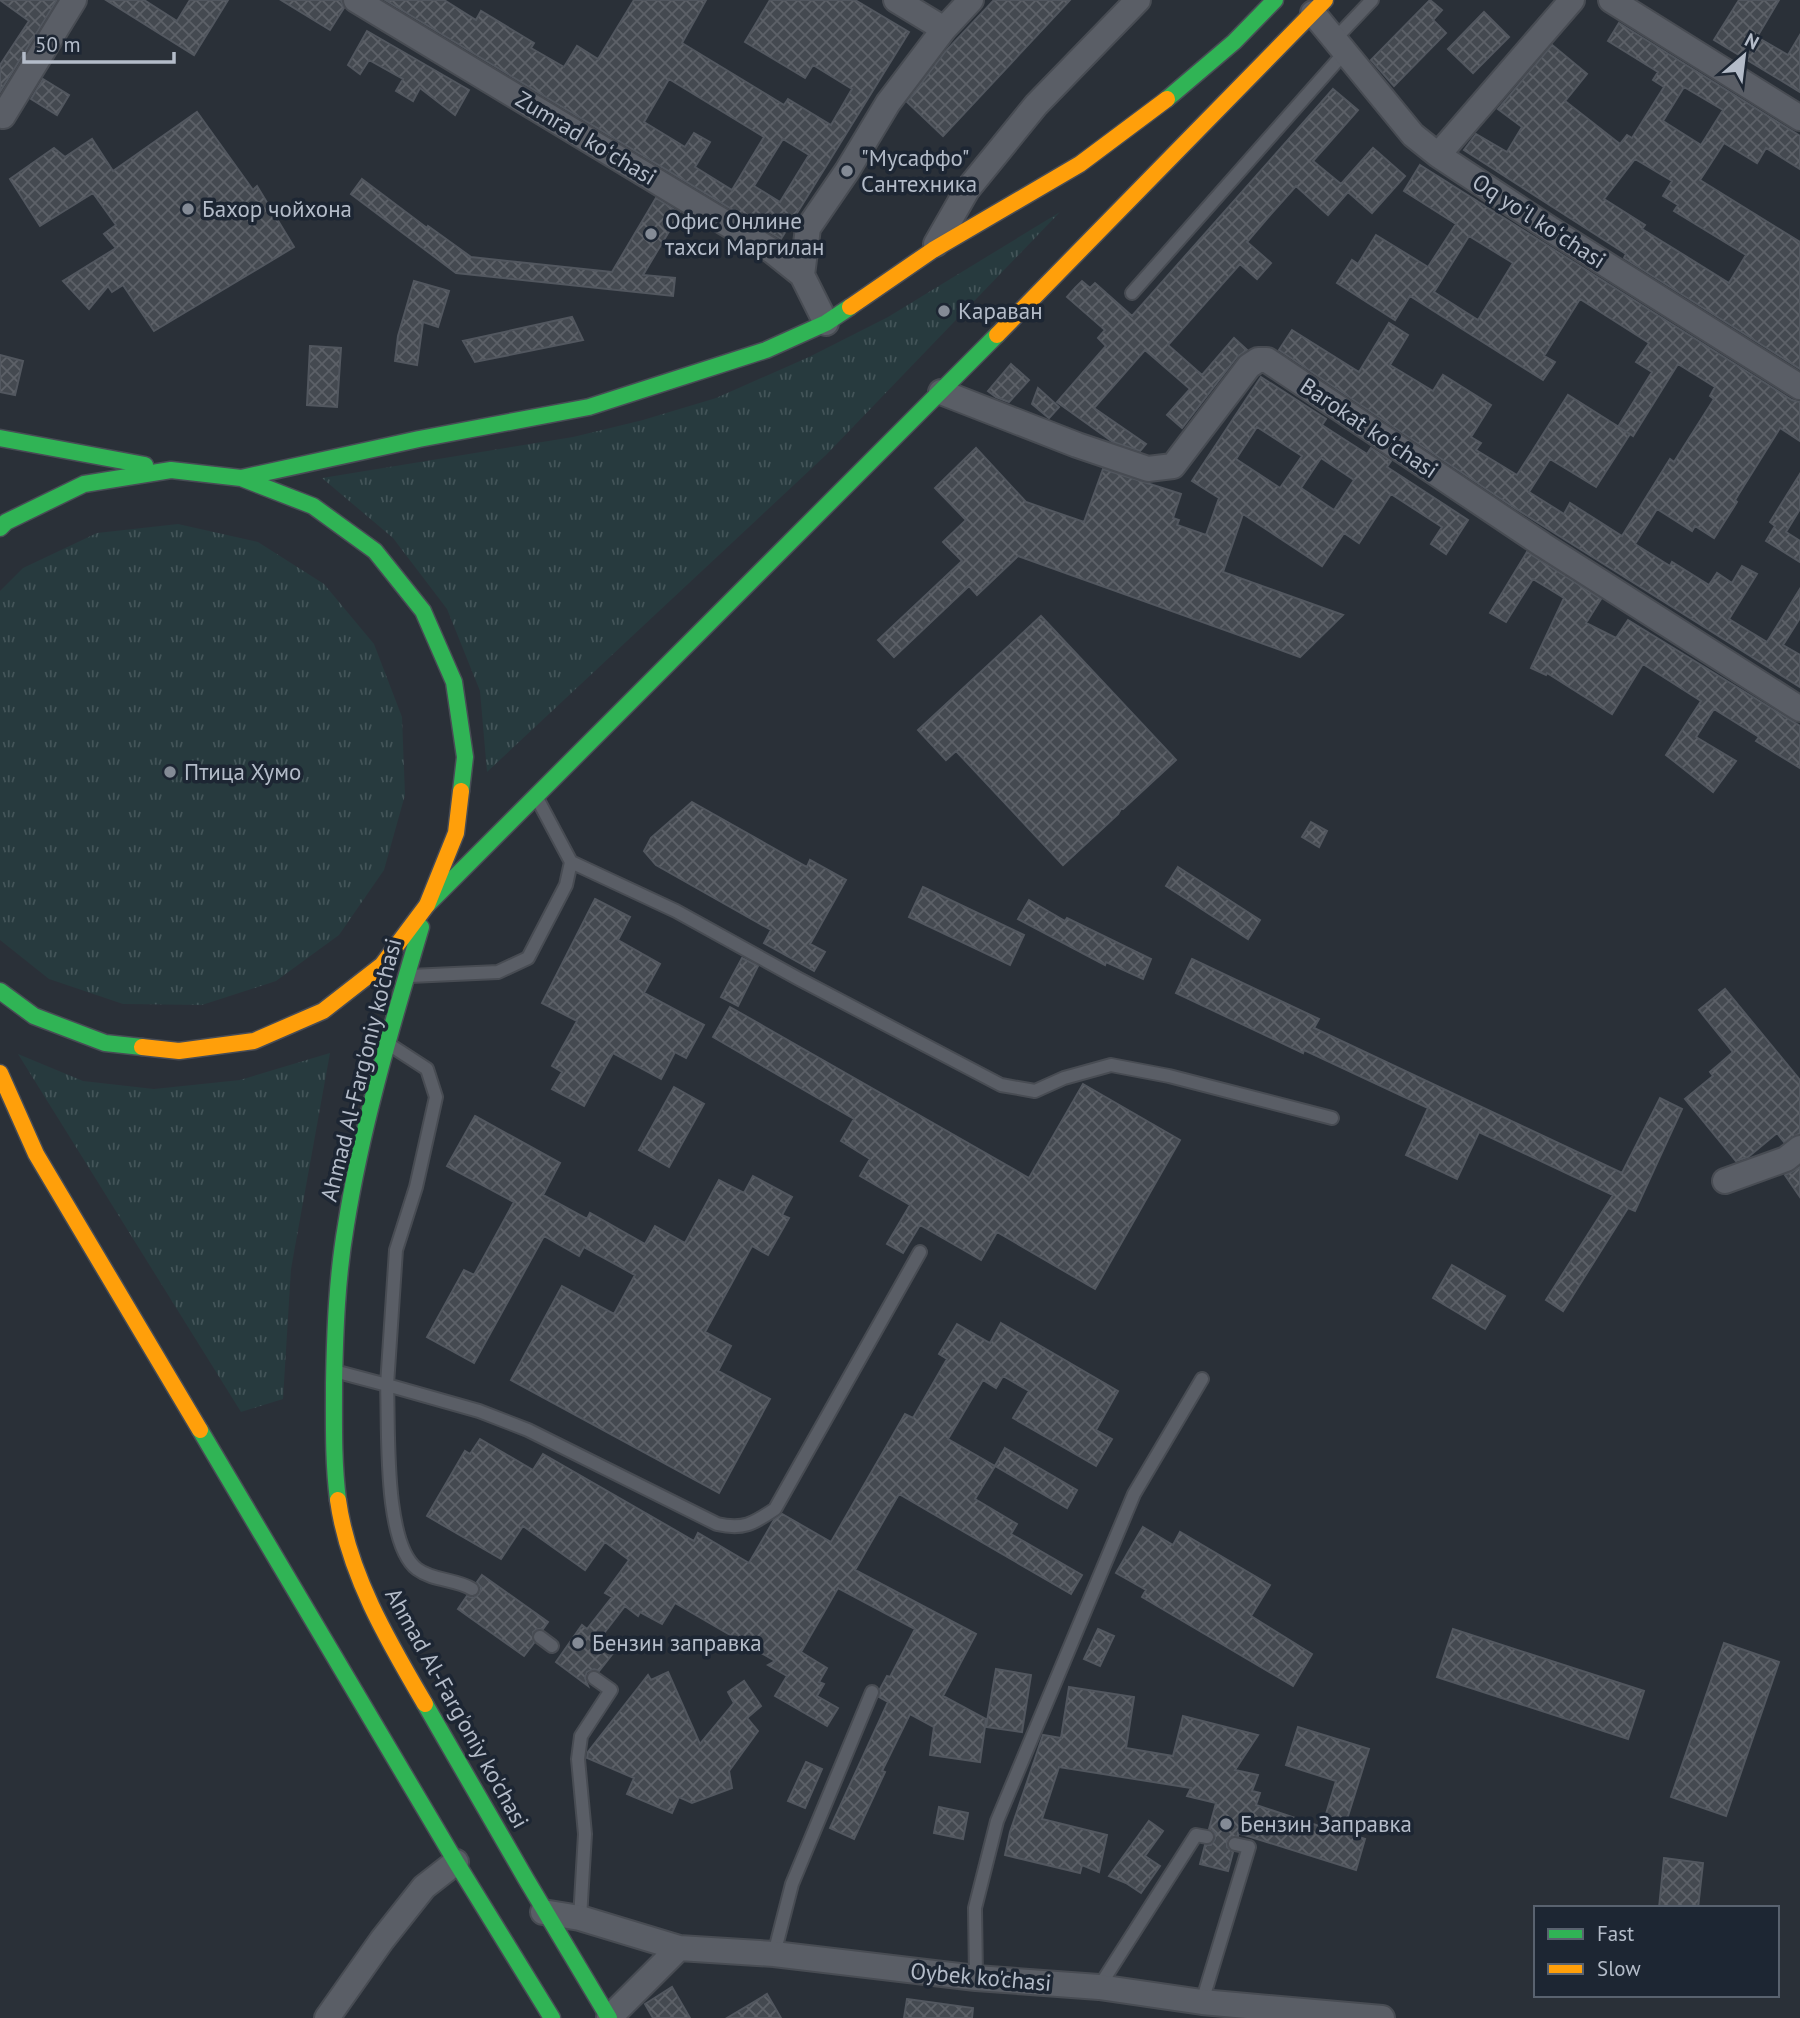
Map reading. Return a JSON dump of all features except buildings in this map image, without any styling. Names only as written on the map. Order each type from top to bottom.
[{"type":"main road","points":[[241,478],[419,439],[589,407],[766,350],[826,323],[933,250],[1080,164],[1172,95],[1234,42],[1275,0]]},
{"type":"main road","points":[[0,991],[34,1016],[105,1043],[179,1051],[254,1041],[323,1011],[382,965],[427,905],[941,392],[1319,6]]},
{"type":"main road","points":[[0,438],[171,470],[241,478],[313,506],[375,551],[423,611],[454,682],[465,757],[456,834],[427,905]]},
{"type":"main road","points":[[0,528],[6,522],[85,484],[171,470]]},
{"type":"main road","name":"Ahmad Al-Farg'oniy ko'chasi","points":[[427,905],[386,1042],[349,1202],[334,1371],[334,1468],[342,1523],[360,1576],[397,1655],[543,1912],[609,2018]]},
{"type":"main road","points":[[0,1073],[36,1154]]},
{"type":"main road","points":[[0,1100],[36,1154],[552,2018]]},
{"type":"street","points":[[0,114],[3,116],[74,0]]},
{"type":"street","name":"Zumrad koʻchasi","points":[[356,0],[772,251],[802,275],[826,323]]},
{"type":"street","points":[[896,0],[944,29]]},
{"type":"street","points":[[802,275],[808,228],[847,171],[888,103],[944,29],[971,0]]},
{"type":"street","points":[[933,250],[967,190],[1036,105],[1138,0]]},
{"type":"street","points":[[1438,155],[1572,0]]},
{"type":"street","points":[[1611,0],[1800,118]]},
{"type":"street","name":"Oq yoʻl koʻchasi","points":[[1319,6],[1340,46],[1413,135],[1438,155],[1800,387]]},
{"type":"street","name":"Barokat koʻchasi","points":[[941,392],[1077,445],[1148,469],[1174,466],[1249,366],[1258,360],[1267,360],[1542,545],[1800,709]]},
{"type":"street","points":[[1725,1181],[1786,1159],[1800,1148]]},
{"type":"street","points":[[327,2018],[382,1940],[424,1887],[456,1861]]},
{"type":"street","name":"Oybek ko'chasi","points":[[543,1912],[580,1918],[679,1948],[774,1954],[976,1978],[1099,1987],[1202,2002],[1382,2018]]},
{"type":"street","points":[[609,2018],[679,1948]]},
{"type":"lane","points":[[1132,293],[1340,46],[1372,0]]},
{"type":"lane","points":[[536,797],[571,862],[676,911],[822,992],[1001,1085],[1035,1091],[1064,1078],[1111,1065],[1169,1076],[1332,1118]]},
{"type":"lane","points":[[406,976],[498,972],[528,958],[566,885],[571,862]]},
{"type":"lane","points":[[386,1042],[427,1069],[436,1097],[416,1187],[396,1250],[387,1385],[392,1510],[403,1552],[416,1569],[472,1589]]},
{"type":"lane","points":[[334,1371],[479,1411],[528,1430],[717,1524],[735,1529],[755,1523],[775,1509],[920,1252]]},
{"type":"lane","points":[[976,1978],[975,1908],[996,1821],[1134,1494],[1202,1379]]},
{"type":"lane","points":[[540,1637],[552,1646]]},
{"type":"lane","points":[[580,1918],[585,1834],[578,1759],[581,1736],[611,1690],[594,1678]]},
{"type":"lane","points":[[774,1954],[792,1884],[872,1692]]},
{"type":"lane","points":[[1099,1987],[1196,1835],[1207,1837]]},
{"type":"lane","points":[[1202,2002],[1249,1847],[1236,1844]]},
{"type":"green space","points":[[1060,212],[826,455],[487,772],[480,691],[447,609],[393,538],[322,478],[573,437],[716,398],[809,357],[888,317]]},
{"type":"green space","points":[[178,524],[258,542],[324,584],[374,644],[402,717],[405,795],[384,870],[339,935],[276,981],[202,1005],[123,1004],[49,979],[0,940],[0,591],[23,568],[97,533]]},
{"type":"green space","points":[[330,1053],[291,1269],[283,1399],[241,1412],[18,1054],[83,1081],[154,1089],[240,1080]]},
{"type":"traffic: fast","points":[[1167,99],[1234,42],[1275,0]]},
{"type":"traffic: fast","points":[[241,478],[419,439],[589,407],[766,350],[826,323],[850,307]]},
{"type":"traffic: fast","points":[[427,905],[997,335]]},
{"type":"traffic: fast","points":[[0,438],[145,465]]},
{"type":"traffic: fast","points":[[0,528],[6,522],[84,484],[171,470],[241,478],[313,506],[375,551],[423,611],[454,682],[465,757],[461,791]]},
{"type":"traffic: fast","points":[[338,1500],[334,1383],[337,1304],[343,1245],[369,1112],[421,927]]},
{"type":"traffic: fast","points":[[0,991],[34,1016],[105,1043],[142,1047]]},
{"type":"traffic: fast","points":[[200,1430],[456,1862],[552,2018]]},
{"type":"traffic: fast","points":[[425,1704],[609,2018]]},
{"type":"traffic: slow","points":[[997,335],[1325,0]]},
{"type":"traffic: slow","points":[[850,307],[933,250],[1080,164],[1167,99]]},
{"type":"traffic: slow","points":[[142,1047],[179,1051],[254,1041],[323,1011],[382,965],[427,905],[456,833],[461,791]]},
{"type":"traffic: slow","points":[[0,1073],[36,1154],[200,1430]]},
{"type":"traffic: slow","points":[[338,1500],[351,1554],[371,1606],[425,1704]]},
{"type":"place","name":"\"Мусаффо\" Сантехника","points":[[847,171]]},
{"type":"place","name":"Бахор чойхона","points":[[188,209]]},
{"type":"place","name":"Офис Онлине тахси Маргилан","points":[[651,234]]},
{"type":"place","name":"Караван","points":[[944,311]]},
{"type":"place","name":"Птица Хумо","points":[[170,772]]},
{"type":"place","name":"Бензин заправка","points":[[578,1643]]},
{"type":"place","name":"Бензин Заправка","points":[[1226,1824]]}]
